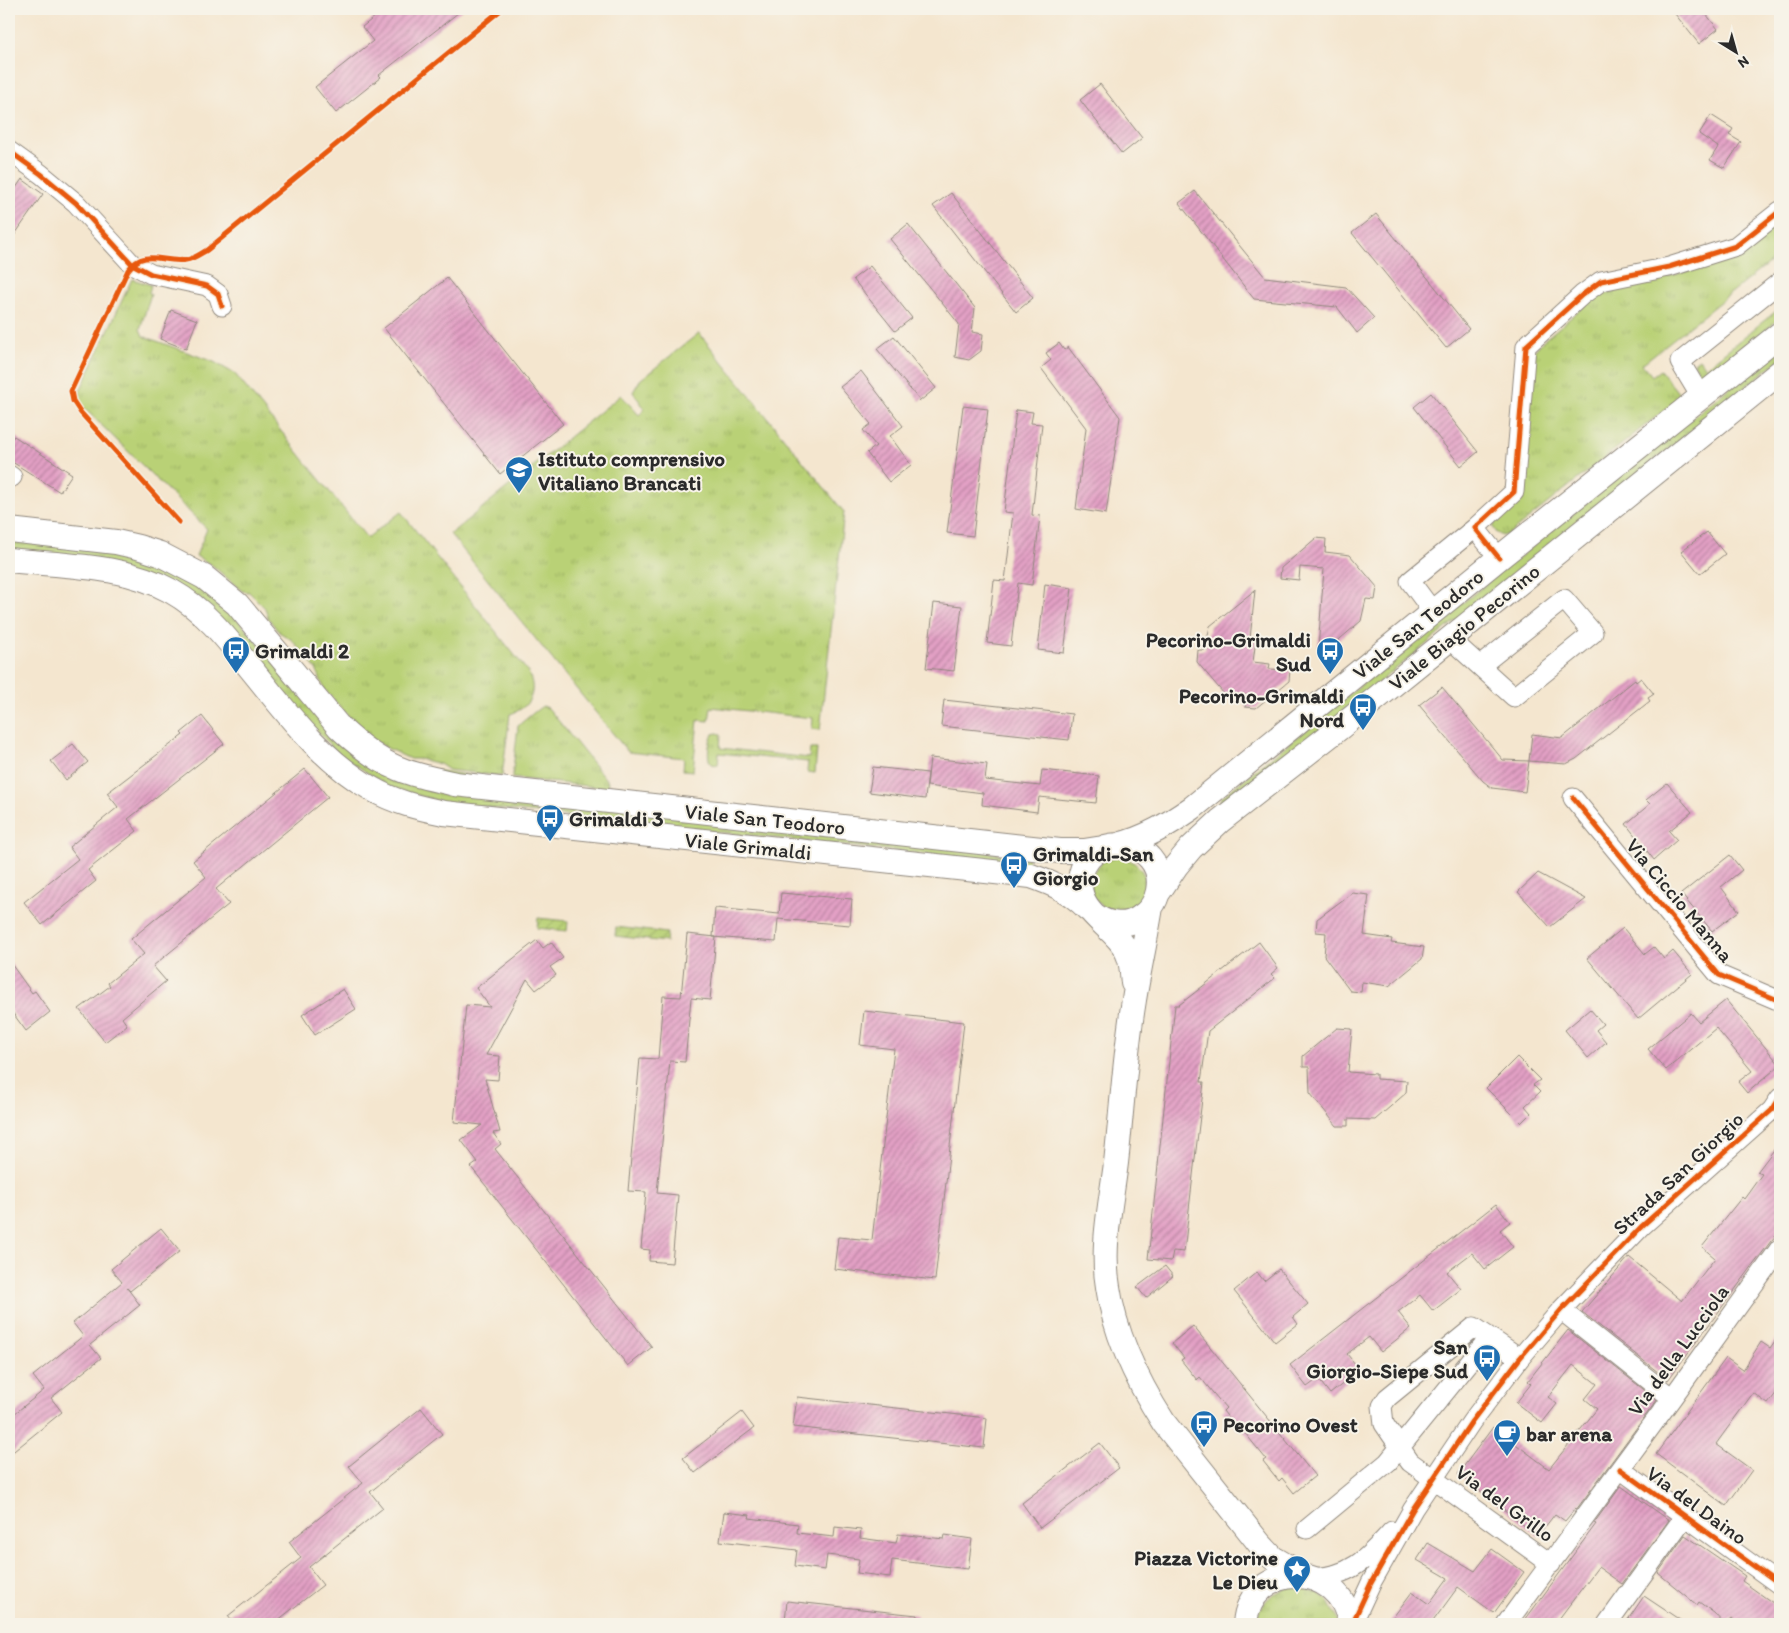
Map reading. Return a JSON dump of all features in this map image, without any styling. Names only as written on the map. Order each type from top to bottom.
[{"type":"main road","name":"Viale San Teodoro","points":[[9,530],[124,544],[160,554],[204,577],[238,604],[339,727],[355,742],[396,768],[417,775],[454,784],[1060,851],[1084,850],[1111,846],[1150,834],[1192,808],[1499,558],[1780,334]]},
{"type":"main road","name":"Viale Biagio Pecorino","points":[[1155,900],[1176,866],[1191,848],[1220,821],[1450,639],[1780,372]]},
{"type":"main road","name":"Viale Grimaldi","points":[[9,560],[124,573],[170,591],[194,606],[212,623],[306,735],[331,760],[372,789],[406,804],[444,813],[1031,876],[1065,889],[1080,900],[1110,929],[1129,956],[1134,1000]]},
{"type":"main road","points":[[1155,900],[1140,918],[1126,923],[1110,923],[1092,913],[1083,900],[1080,890],[1081,875],[1087,861],[1111,846],[1134,847],[1150,859],[1158,878],[1155,900],[1134,1000],[1107,1237],[1107,1286],[1113,1313],[1120,1338],[1129,1359],[1148,1398],[1164,1423],[1260,1543],[1276,1568],[1326,1583],[1344,1602],[1351,1624]]},
{"type":"main road","points":[[1245,1624],[1247,1612],[1258,1593],[1272,1582],[1276,1568]]},
{"type":"street","points":[[9,152],[41,174],[76,203],[136,267],[151,274],[207,286],[218,294],[222,306]]},
{"type":"street","points":[[1433,612],[1410,581],[1475,528],[1514,492],[1526,346],[1600,281],[1669,267],[1736,246],[1780,211]]},
{"type":"street","points":[[1701,397],[1680,362],[1780,282]]},
{"type":"street","points":[[1475,528],[1499,558]]},
{"type":"street","points":[[1450,639],[1514,697],[1593,633],[1564,599],[1480,666]]},
{"type":"street","name":"Via Ciccio Manna","points":[[1573,798],[1719,975],[1780,1001]]},
{"type":"street","name":"Strada San Giorgio","points":[[1413,1509],[1472,1421],[1520,1358],[1562,1310],[1642,1226],[1772,1110],[1780,1098]]},
{"type":"street","name":"Via della Lucciola","points":[[1506,1624],[1780,1248]]},
{"type":"street","points":[[1562,1310],[1672,1398]]},
{"type":"street","name":"Via del Grillo","points":[[1489,1338],[1474,1327],[1387,1398],[1382,1406],[1384,1424],[1410,1462],[1551,1564]]},
{"type":"street","points":[[1307,1529],[1401,1449],[1489,1338],[1520,1358]]},
{"type":"street","name":"Via del Daino","points":[[1620,1469],[1780,1585]]},
{"type":"street","points":[[1309,1577],[1331,1577],[1357,1565],[1413,1509]]},
{"type":"street","points":[[1351,1624],[1371,1583],[1413,1509]]},
{"type":"street","points":[[1607,1624],[1685,1516]]},
{"type":"green space","points":[[1780,220],[1780,254],[1642,364],[1652,376],[1660,370],[1679,394],[1677,400],[1509,534],[1503,536],[1497,533],[1493,527],[1495,522],[1522,500],[1532,361],[1535,350],[1543,341],[1589,302],[1604,294],[1692,270]]},
{"type":"green space","points":[[132,279],[151,285],[149,293],[151,294],[140,329],[143,336],[214,362],[235,374],[367,538],[401,512],[528,672],[531,679],[532,692],[523,708],[510,714],[502,776],[449,770],[440,764],[420,759],[410,759],[383,746],[368,736],[325,690],[316,669],[292,640],[279,632],[268,618],[265,608],[249,592],[242,591],[212,565],[196,556],[207,529],[80,404],[78,396],[80,391]]},
{"type":"green space","points":[[1780,308],[1780,318],[1708,375],[1699,373],[1694,363],[1699,359],[1706,367]]},
{"type":"green space","points":[[699,333],[844,512],[820,730],[812,729],[813,718],[711,707],[709,721],[698,720],[693,771],[683,770],[684,758],[628,752],[450,534],[621,395],[639,415],[645,409],[633,392],[640,380]]},
{"type":"green space","points":[[1780,347],[1780,359],[1228,804],[1222,803],[1220,800],[1222,797]]},
{"type":"green space","points":[[9,540],[130,553],[181,574],[228,609],[365,760],[1028,858],[1028,865],[445,803],[390,787],[337,753],[200,598],[9,550]]},
{"type":"green space","points":[[543,706],[548,708],[608,782],[607,788],[512,778],[518,726]]},
{"type":"green space","points":[[713,734],[721,734],[720,748],[809,758],[810,749],[817,749],[815,773],[807,772],[808,762],[719,753],[718,765],[711,764],[708,753],[709,745]]},
{"type":"green space","points":[[1119,857],[1128,859],[1141,870],[1147,885],[1142,901],[1125,913],[1108,912],[1092,897],[1091,875],[1102,862]]},
{"type":"green space","points":[[538,918],[568,921],[567,931],[537,928]]},
{"type":"green space","points":[[616,927],[667,933],[666,942],[615,936]]},
{"type":"green space","points":[[1291,1587],[1311,1591],[1323,1596],[1331,1606],[1339,1624],[1255,1624],[1267,1600],[1276,1593]]},
{"type":"building","points":[[385,9],[463,9],[379,75],[381,77],[336,113],[315,87],[373,41],[362,27]]},
{"type":"building","points":[[1671,9],[1702,9],[1718,29],[1699,44]]},
{"type":"building","points":[[1100,84],[1142,138],[1122,154],[1080,100]]},
{"type":"building","points":[[1711,115],[1733,129],[1729,135],[1741,142],[1724,168],[1710,160],[1718,147],[1699,134]]},
{"type":"building","points":[[22,179],[43,194],[9,243],[9,198]]},
{"type":"building","points":[[1195,191],[1265,277],[1346,287],[1374,318],[1357,333],[1337,307],[1254,299],[1179,203]]},
{"type":"building","points":[[951,193],[1033,298],[1016,312],[933,206]]},
{"type":"building","points":[[1376,214],[1469,329],[1446,348],[1352,233]]},
{"type":"building","points":[[908,224],[975,308],[972,332],[983,334],[981,351],[969,360],[955,357],[959,324],[890,239]]},
{"type":"building","points":[[870,266],[912,318],[895,331],[853,279]]},
{"type":"building","points":[[447,278],[563,424],[500,474],[384,328]]},
{"type":"building","points":[[171,310],[197,320],[186,349],[160,339]]},
{"type":"building","points":[[894,336],[936,388],[920,401],[877,349]]},
{"type":"building","points":[[1059,343],[1064,350],[1068,347],[1120,417],[1106,514],[1076,509],[1086,428],[1041,368],[1051,360],[1046,353]]},
{"type":"building","points":[[861,371],[903,426],[890,436],[911,465],[889,482],[867,453],[876,446],[863,430],[871,424],[840,387]]},
{"type":"building","points":[[1431,393],[1478,452],[1461,466],[1414,407]]},
{"type":"building","points":[[963,406],[988,409],[973,536],[947,533]]},
{"type":"building","points":[[1016,410],[1033,412],[1031,423],[1042,424],[1032,515],[1040,516],[1032,585],[1018,583],[1011,646],[987,643],[994,580],[1005,581],[1013,513],[1004,512]]},
{"type":"building","points":[[14,436],[72,474],[60,492],[9,460],[9,443]]},
{"type":"building","points":[[1707,532],[1725,554],[1700,574],[1681,551]]},
{"type":"building","points":[[1316,538],[1326,539],[1325,552],[1350,555],[1377,587],[1375,600],[1366,599],[1361,621],[1327,650],[1318,649],[1324,569],[1300,567],[1299,580],[1280,578],[1281,568]]},
{"type":"building","points":[[1045,584],[1072,588],[1064,653],[1038,650]]},
{"type":"building","points":[[1255,590],[1250,639],[1256,639],[1253,662],[1270,664],[1269,669],[1290,670],[1289,681],[1256,708],[1245,707],[1247,695],[1224,694],[1197,662],[1198,650],[1205,650],[1210,626]]},
{"type":"building","points":[[934,603],[962,606],[954,671],[926,668]]},
{"type":"building","points":[[1641,678],[1654,694],[1648,698],[1650,701],[1576,759],[1566,764],[1529,761],[1532,734],[1562,738],[1635,680],[1636,682]]},
{"type":"building","points":[[1442,687],[1503,760],[1529,761],[1525,792],[1492,788],[1483,781],[1419,705]]},
{"type":"building","points":[[944,700],[1072,714],[1069,740],[941,726]]},
{"type":"building","points":[[202,716],[224,744],[128,819],[137,831],[88,870],[96,881],[42,925],[24,902],[78,859],[69,847],[118,807],[107,793],[183,735],[181,733]]},
{"type":"building","points":[[73,744],[88,762],[66,780],[51,761]]},
{"type":"building","points":[[930,758],[987,764],[985,780],[1040,786],[1042,770],[1099,776],[1096,803],[1039,797],[1037,812],[982,805],[983,793],[927,786]]},
{"type":"building","points":[[873,767],[928,773],[925,799],[869,792]]},
{"type":"building","points":[[305,769],[328,797],[216,889],[229,904],[153,966],[166,981],[122,1018],[127,1025],[105,1042],[79,1009],[110,986],[108,983],[144,954],[131,939],[206,877],[193,861]]},
{"type":"building","points":[[1667,783],[1692,812],[1669,831],[1677,840],[1654,860],[1626,824],[1650,804],[1646,800]]},
{"type":"building","points":[[1730,855],[1742,870],[1721,887],[1739,911],[1712,931],[1681,894]]},
{"type":"building","points":[[1538,873],[1586,899],[1550,927],[1518,892]]},
{"type":"building","points":[[781,893],[852,899],[850,925],[778,919],[776,942],[713,937],[715,908],[779,914]]},
{"type":"building","points":[[1352,893],[1369,895],[1364,935],[1392,939],[1391,943],[1424,947],[1422,959],[1389,986],[1362,982],[1361,992],[1350,991],[1324,956],[1326,933],[1316,932],[1317,919]]},
{"type":"building","points":[[1623,928],[1645,954],[1654,947],[1664,959],[1673,951],[1692,974],[1638,1019],[1587,958]]},
{"type":"building","points":[[687,934],[716,937],[710,1000],[691,998],[685,1062],[670,1061],[657,1193],[678,1195],[672,1263],[649,1261],[650,1250],[641,1249],[646,1192],[628,1191],[640,1058],[658,1059],[663,996],[681,997]]},
{"type":"building","points":[[537,940],[543,948],[551,942],[563,958],[550,967],[556,975],[536,990],[527,979],[486,1055],[500,1056],[498,1080],[485,1079],[500,1132],[493,1133],[501,1144],[495,1149],[652,1347],[628,1366],[471,1167],[478,1162],[461,1140],[482,1125],[454,1122],[466,1005],[490,1007],[476,988]]},
{"type":"building","points":[[1259,942],[1278,968],[1271,974],[1275,978],[1208,1031],[1201,1082],[1204,1082],[1184,1252],[1173,1251],[1171,1261],[1148,1259],[1175,1005],[1179,1005]]},
{"type":"building","points":[[9,961],[32,993],[35,991],[50,1012],[26,1031],[9,1008]]},
{"type":"building","points":[[343,989],[356,1009],[315,1035],[302,1015]]},
{"type":"building","points":[[1726,1000],[1780,1065],[1747,1093],[1738,1082],[1752,1071],[1716,1028],[1666,1070],[1648,1049],[1691,1013],[1699,1022]]},
{"type":"building","points":[[1590,1009],[1603,1024],[1596,1030],[1606,1042],[1588,1058],[1565,1030]]},
{"type":"building","points":[[864,1011],[964,1022],[935,1280],[834,1269],[838,1237],[872,1240],[894,1049],[860,1045]]},
{"type":"building","points":[[1337,1028],[1352,1029],[1348,1072],[1376,1074],[1376,1079],[1407,1081],[1406,1093],[1375,1120],[1348,1119],[1348,1126],[1337,1126],[1310,1093],[1309,1067],[1303,1067],[1303,1056]]},
{"type":"building","points":[[1517,1057],[1540,1080],[1533,1085],[1540,1092],[1525,1106],[1531,1113],[1521,1123],[1486,1088]]},
{"type":"building","points":[[1780,1142],[1780,1231],[1668,1380],[1582,1312],[1629,1257],[1682,1301],[1715,1258],[1702,1247],[1742,1197],[1744,1199],[1762,1174],[1757,1172]]},
{"type":"building","points":[[1496,1204],[1510,1222],[1500,1230],[1513,1247],[1485,1269],[1472,1253],[1447,1272],[1461,1289],[1433,1311],[1420,1295],[1398,1312],[1411,1328],[1381,1352],[1369,1337],[1347,1354],[1360,1370],[1330,1394],[1318,1379],[1307,1387],[1290,1365]]},
{"type":"building","points":[[161,1228],[180,1251],[130,1291],[127,1288],[140,1305],[90,1345],[101,1358],[51,1398],[62,1412],[9,1455],[9,1418],[44,1390],[33,1376],[83,1336],[73,1323],[122,1282],[111,1269]]},
{"type":"building","points":[[1165,1266],[1173,1276],[1146,1298],[1137,1287]]},
{"type":"building","points":[[1279,1269],[1308,1304],[1293,1317],[1298,1324],[1275,1342],[1234,1291],[1257,1272],[1264,1281]]},
{"type":"building","points":[[1193,1326],[1315,1476],[1294,1493],[1282,1478],[1279,1481],[1263,1461],[1266,1459],[1241,1428],[1238,1430],[1223,1411],[1226,1408],[1200,1377],[1197,1380],[1181,1360],[1184,1358],[1172,1343]]},
{"type":"building","points":[[1568,1330],[1657,1400],[1576,1510],[1565,1521],[1555,1514],[1538,1536],[1458,1474],[1493,1427],[1549,1469],[1597,1409],[1585,1399],[1597,1384],[1573,1365],[1548,1397],[1557,1404],[1542,1423],[1516,1403],[1531,1384],[1528,1381]]},
{"type":"building","points":[[1780,1334],[1780,1388],[1768,1404],[1753,1393],[1716,1444],[1752,1470],[1726,1506],[1656,1454],[1726,1358],[1743,1370],[1761,1342],[1770,1348]]},
{"type":"building","points":[[797,1397],[987,1418],[984,1448],[793,1427]]},
{"type":"building","points":[[421,1408],[442,1434],[370,1492],[383,1508],[309,1567],[323,1585],[273,1624],[234,1624],[228,1616],[301,1558],[289,1542],[363,1483],[349,1466]]},
{"type":"building","points":[[742,1412],[754,1428],[695,1473],[683,1458]]},
{"type":"building","points":[[1100,1443],[1119,1468],[1040,1528],[1022,1503]]},
{"type":"building","points":[[1621,1486],[1669,1520],[1622,1584],[1598,1567],[1555,1624],[1522,1624],[1596,1524],[1594,1523]]},
{"type":"building","points":[[724,1512],[750,1515],[749,1518],[798,1524],[797,1533],[834,1537],[835,1527],[861,1530],[860,1538],[896,1543],[898,1534],[944,1539],[945,1535],[972,1539],[968,1569],[892,1560],[890,1577],[857,1573],[859,1559],[827,1555],[825,1570],[795,1566],[797,1550],[720,1541]]},
{"type":"building","points":[[1685,1535],[1745,1576],[1742,1581],[1780,1608],[1780,1624],[1738,1624],[1731,1618],[1724,1624],[1714,1613],[1699,1602],[1697,1605],[1658,1573]]},
{"type":"building","points":[[1428,1543],[1475,1571],[1492,1549],[1524,1572],[1494,1613],[1458,1587],[1431,1624],[1388,1624],[1412,1592],[1429,1604],[1448,1578],[1417,1560]]},
{"type":"building","points":[[1644,1596],[1686,1624],[1625,1624]]},
{"type":"building","points":[[787,1601],[917,1615],[916,1624],[820,1624],[785,1621]]},
{"type":"cycle path","points":[[179,522],[81,413],[73,401],[71,391],[128,270],[141,259],[186,260],[207,250],[502,9]]},
{"type":"cycle path","points":[[9,151],[76,203],[132,264],[151,274],[207,286],[218,294],[222,306]]},
{"type":"cycle path","points":[[1499,558],[1475,528],[1514,492],[1526,346],[1582,295],[1601,281],[1669,267],[1736,246],[1780,211]]},
{"type":"cycle path","points":[[1573,798],[1719,975],[1780,1001]]},
{"type":"cycle path","points":[[1352,1624],[1371,1583],[1413,1509],[1472,1421],[1520,1358],[1561,1310],[1642,1226],[1772,1110],[1780,1098]]},
{"type":"cycle path","points":[[1620,1469],[1780,1585]]},
{"type":"place","name":"Istituto comprensivo Vitaliano Brancati","points":[[519,494]]},
{"type":"place","name":"Grimaldi 2","points":[[236,674]]},
{"type":"place","name":"Pecorino-Grimaldi Sud","points":[[1330,675]]},
{"type":"place","name":"Pecorino-Grimaldi Nord","points":[[1363,731]]},
{"type":"place","name":"Grimaldi 3","points":[[550,842]]},
{"type":"place","name":"Grimaldi-San Giorgio","points":[[1014,889]]},
{"type":"place","name":"San Giorgio-Siepe Sud","points":[[1487,1382]]},
{"type":"place","name":"Pecorino Ovest","points":[[1204,1448]]},
{"type":"place","name":"bar arena","points":[[1507,1457]]},
{"type":"place","name":"Piazza Victorine Le Dieu","points":[[1297,1593]]}]
